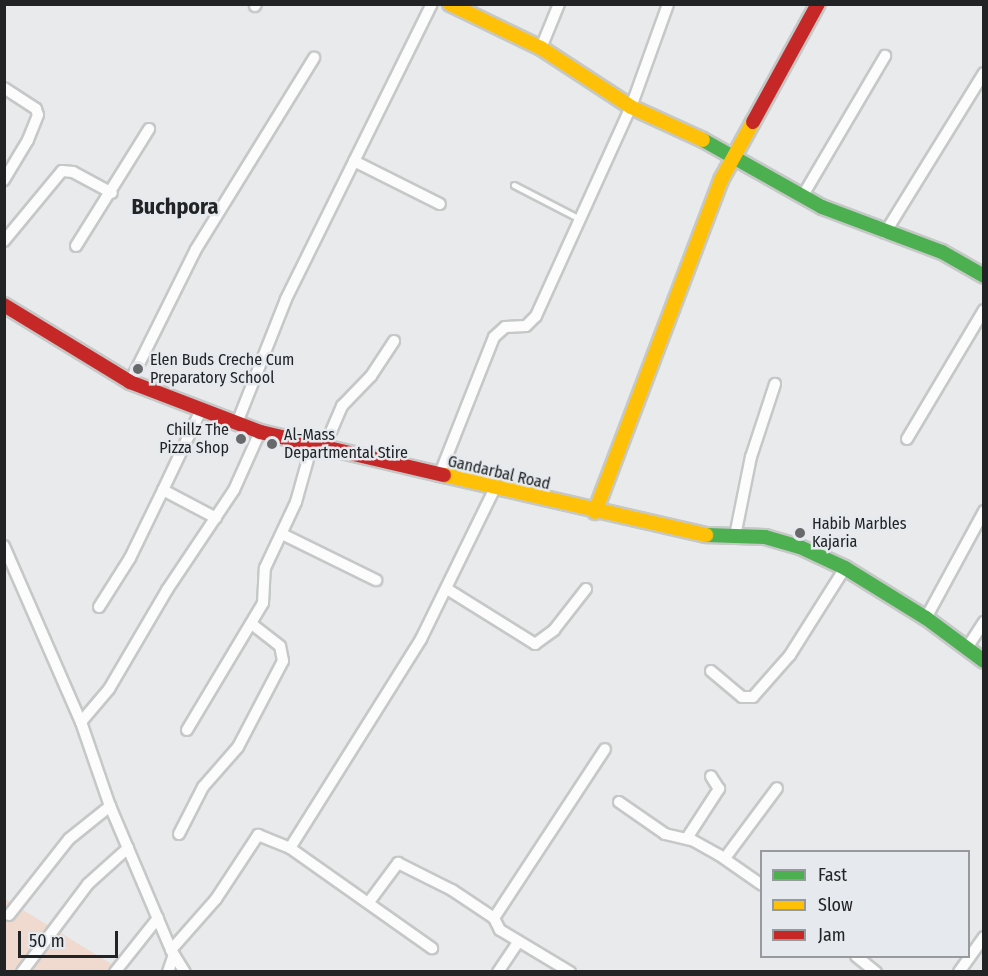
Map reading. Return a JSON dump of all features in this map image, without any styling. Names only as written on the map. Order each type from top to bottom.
[{"type":"street","points":[[237,423],[286,299],[432,4]]},
{"type":"street","points":[[450,4],[541,48],[631,107],[734,156],[802,197],[885,233],[942,252],[984,276]]},
{"type":"street","points":[[541,48],[559,4]]},
{"type":"street","points":[[439,476],[494,337],[505,327],[532,322],[581,220],[631,107],[668,4]]},
{"type":"street","points":[[595,512],[688,265],[734,156],[818,4]]},
{"type":"street","points":[[802,197],[885,56]]},
{"type":"street","points":[[130,382],[196,249],[314,58]]},
{"type":"street","points":[[885,233],[984,73]]},
{"type":"street","points":[[4,88],[36,109],[38,115],[28,140],[4,180]]},
{"type":"street","points":[[76,246],[112,193],[149,129]]},
{"type":"street","points":[[354,161],[440,204]]},
{"type":"street","points":[[4,240],[62,171],[74,172],[112,193]]},
{"type":"street","name":"Gandarbal Road","points":[[4,305],[130,382],[260,432],[691,534],[765,537],[800,547],[844,568],[926,618],[984,661]]},
{"type":"street","points":[[907,439],[984,310]]},
{"type":"street","points":[[187,730],[252,624],[265,595],[265,568],[282,534],[318,447],[347,398],[371,376],[394,341]]},
{"type":"street","points":[[735,536],[751,457],[775,384]]},
{"type":"street","points":[[99,607],[129,558],[201,410]]},
{"type":"street","points":[[81,722],[109,689],[167,590],[216,518],[260,432]]},
{"type":"street","points":[[290,848],[421,639],[495,488]]},
{"type":"street","points":[[163,490],[216,518]]},
{"type":"street","points":[[926,618],[984,511]]},
{"type":"street","points":[[282,534],[376,580]]},
{"type":"street","points":[[4,546],[81,722],[110,806],[173,952],[185,972]]},
{"type":"street","points":[[711,671],[742,697],[753,697],[790,655],[844,568]]},
{"type":"street","points":[[447,589],[535,644],[554,630],[586,589]]},
{"type":"street","points":[[967,648],[984,622]]},
{"type":"street","points":[[179,834],[203,787],[238,747],[283,661],[280,646],[252,624]]},
{"type":"street","points":[[494,918],[605,749]]},
{"type":"street","points":[[687,838],[719,789],[711,776]]},
{"type":"street","points":[[725,858],[777,788]]},
{"type":"street","points":[[619,802],[665,834],[687,838],[725,858],[760,884]]},
{"type":"street","points":[[9,915],[69,839],[110,806]]},
{"type":"street","points":[[168,972],[173,952],[216,899],[254,837],[271,837],[290,848],[432,948]]},
{"type":"street","points":[[22,972],[88,884],[128,848]]},
{"type":"street","points":[[369,902],[398,863],[452,890],[494,918],[496,926],[570,972]]},
{"type":"street","points":[[116,972],[158,918]]},
{"type":"street","points":[[970,956],[984,937]]},
{"type":"street","points":[[498,972],[519,941]]},
{"type":"street","points":[[857,958],[876,972]]},
{"type":"street","points":[[958,972],[968,958]]},
{"type":"lane","points":[[514,185],[581,220]]},
{"type":"shaded area","points":[[5,899],[123,971],[5,971]]},
{"type":"traffic: fast","points":[[703,140],[822,207],[942,252],[984,276]]},
{"type":"traffic: fast","points":[[706,535],[765,537],[800,547],[845,568],[926,618],[984,661]]},
{"type":"traffic: slow","points":[[450,4],[541,48],[631,107],[703,140]]},
{"type":"traffic: slow","points":[[595,512],[721,180],[753,122]]},
{"type":"traffic: slow","points":[[444,475],[706,535]]},
{"type":"traffic: jam","points":[[753,122],[818,4]]},
{"type":"traffic: jam","points":[[4,305],[130,382],[260,432],[444,475]]},
{"type":"place","name":"Elen Buds Creche Cum Preparatory School","points":[[138,369]]},
{"type":"place","name":"Chillz The Pizza Shop","points":[[241,439]]},
{"type":"place","name":"Al-Mass Departmental Stire","points":[[272,444]]},
{"type":"place","name":"Habib Marbles Kajaria","points":[[800,533]]},
{"type":"district","name":"Buchpora","points":[[175,207]]}]
